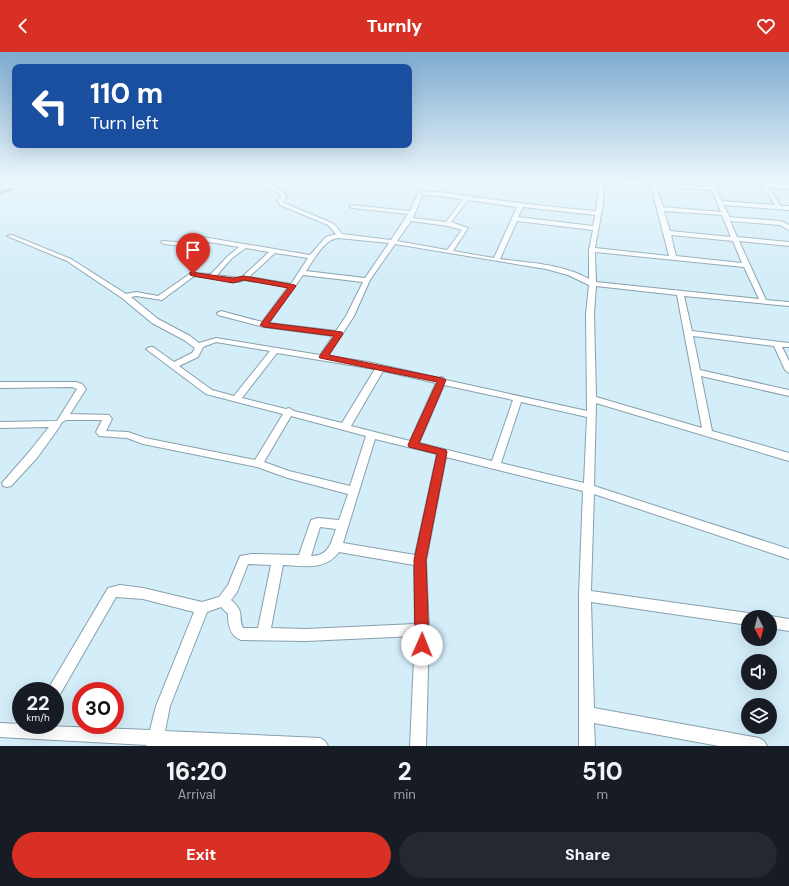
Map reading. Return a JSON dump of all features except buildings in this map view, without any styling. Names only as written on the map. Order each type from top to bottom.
[{"type":"street","points":[[302,212],[330,224],[339,235]]},
{"type":"street","points":[[323,357],[357,304],[367,280],[394,242],[412,213],[407,212]]},
{"type":"street","points":[[449,224],[448,223],[456,212]]},
{"type":"street","points":[[496,260],[518,212]]},
{"type":"street","points":[[587,746],[585,596],[592,399],[590,314],[592,250],[598,213],[592,212]]},
{"type":"street","points":[[661,212],[673,258]]},
{"type":"street","points":[[692,212],[781,223],[789,228]]},
{"type":"street","points":[[724,212],[734,239],[764,302]]},
{"type":"street","points":[[409,219],[449,224],[464,228],[465,230],[450,252]]},
{"type":"street","points":[[516,219],[596,228]]},
{"type":"street","points":[[667,233],[789,244]]},
{"type":"street","points":[[264,325],[312,257],[330,237],[339,235],[394,242],[569,272],[582,277],[592,284],[789,304]]},
{"type":"street","points":[[10,236],[69,260],[125,296],[155,321],[200,346]]},
{"type":"street","points":[[164,242],[191,245],[203,239],[273,252],[312,257]]},
{"type":"street","points":[[213,276],[230,257],[244,246]]},
{"type":"street","points":[[592,250],[746,265]]},
{"type":"street","points":[[244,278],[273,252]]},
{"type":"street","points":[[301,273],[367,280]]},
{"type":"street","points":[[125,296],[136,294],[157,298],[190,274],[233,280],[244,278],[292,286]]},
{"type":"street","points":[[680,293],[708,433]]},
{"type":"street","points":[[221,313],[264,325],[339,334]]},
{"type":"street","points":[[688,333],[789,345]]},
{"type":"street","points":[[173,366],[195,355],[200,346],[216,340],[323,357],[442,380],[591,416]]},
{"type":"street","points":[[777,344],[789,370]]},
{"type":"street","points":[[150,349],[194,383],[209,392],[289,411],[413,445],[496,464],[588,488],[789,554]]},
{"type":"street","points":[[236,399],[276,349]]},
{"type":"street","points":[[345,427],[380,368]]},
{"type":"street","points":[[695,372],[789,393]]},
{"type":"street","points":[[413,445],[442,380]]},
{"type":"street","points":[[0,385],[73,384],[82,389],[33,455],[7,483]]},
{"type":"street","points":[[496,464],[518,399]]},
{"type":"street","points":[[592,399],[789,457]]},
{"type":"street","points":[[258,464],[289,411]]},
{"type":"street","points":[[0,425],[106,417],[107,419],[101,432],[102,434],[128,435],[143,441],[258,464],[288,474],[353,491]]},
{"type":"street","points":[[59,682],[112,592],[118,590],[138,593],[202,608],[223,602],[233,588],[244,560],[319,561],[326,559],[336,547],[372,434]]},
{"type":"street","points":[[418,746],[422,630],[420,560],[442,452]]},
{"type":"street","points":[[304,560],[315,523],[318,522],[342,525]]},
{"type":"street","points":[[336,547],[420,560]]},
{"type":"street","points":[[264,633],[278,560]]},
{"type":"street","points":[[585,596],[741,618]]},
{"type":"street","points":[[223,602],[234,611],[235,626],[241,634],[264,633],[306,635],[422,630]]},
{"type":"street","points":[[155,742],[163,706],[202,608]]},
{"type":"street","points":[[777,623],[789,624]]},
{"type":"street","points":[[587,714],[759,746]]},
{"type":"street","points":[[0,730],[12,729]]},
{"type":"street","points":[[64,732],[155,742],[320,746]]},
{"type":"route","points":[[193,274],[233,280],[244,278],[292,286],[264,325],[339,334],[323,357],[442,380],[413,445],[442,452],[420,560],[422,645]]}]
